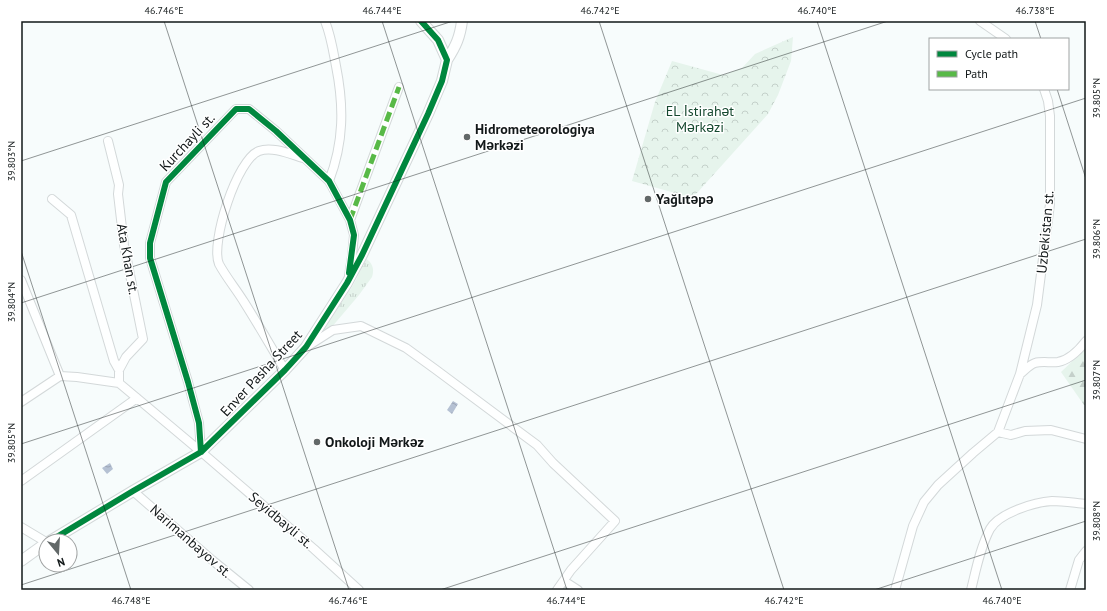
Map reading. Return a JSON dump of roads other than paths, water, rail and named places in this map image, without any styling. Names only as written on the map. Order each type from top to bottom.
[{"type":"street","points":[[325,21],[331,38],[342,107],[339,147],[329,181]]},
{"type":"street","points":[[421,21],[438,40],[447,60]]},
{"type":"street","name":"Enver Pasha Street","points":[[63,533],[201,452],[285,370],[306,347],[347,283],[362,255],[428,114],[442,81],[447,60],[456,46],[461,31],[462,21]]},
{"type":"street","points":[[980,21],[1005,38]]},
{"type":"street","points":[[347,283],[354,236],[350,220],[399,87]]},
{"type":"street","name":"Uzbekistan st.","points":[[895,590],[913,526],[924,502],[938,485],[998,432],[1020,374],[1038,305],[1050,204],[1050,116],[1048,101],[1044,90]]},
{"type":"street","name":"Kurchayli st.","points":[[201,452],[199,423],[150,258],[150,243],[166,182],[236,109],[249,109],[276,131],[329,181],[350,220]]},
{"type":"street","name":"Ata Khan st.","points":[[108,141],[119,184],[118,194],[124,245],[143,339],[126,357],[119,370]]},
{"type":"street","points":[[285,370],[219,262],[218,241],[229,197],[237,178],[252,156],[258,151],[266,149],[304,158]]},
{"type":"street","points":[[21,402],[60,376],[119,383],[119,370],[114,361],[71,215],[52,199]]},
{"type":"street","points":[[21,280],[60,376]]},
{"type":"street","points":[[306,347],[334,330],[360,326],[406,348],[537,445],[553,463],[614,521],[557,590]]},
{"type":"street","points":[[1020,374],[1036,363],[1059,362],[1065,360],[1086,341]]},
{"type":"street","name":"Seyidbayli st.","points":[[119,383],[314,549],[358,590]]},
{"type":"street","points":[[21,481],[137,398]]},
{"type":"street","points":[[998,432],[1011,435],[1024,431],[1051,430],[1086,439]]},
{"type":"street","name":"Narimanbayov st.","points":[[133,491],[249,590]]},
{"type":"street","points":[[970,590],[990,528],[997,520],[1030,505],[1052,501],[1086,504]]},
{"type":"street","points":[[21,527],[38,538]]},
{"type":"street","points":[[21,561],[38,549]]},
{"type":"street","points":[[1070,590],[1079,560],[1086,551]]},
{"type":"street","points":[[564,581],[578,590]]},
{"type":"water","points":[[453,401],[458,404],[452,414],[447,410]]},
{"type":"water","points":[[110,463],[113,469],[107,474],[102,468]]},
{"type":"place","name":"Hidrometeorologiya Mərkəzi","points":[[467,137]]},
{"type":"place","name":"Yağlıtəpə","points":[[648,199]]},
{"type":"place","name":"Onkoloji Mərkəz","points":[[317,442]]},
{"type":"park label","name":"EL İstirahət Mərkəzi","points":[[700,120]]}]
